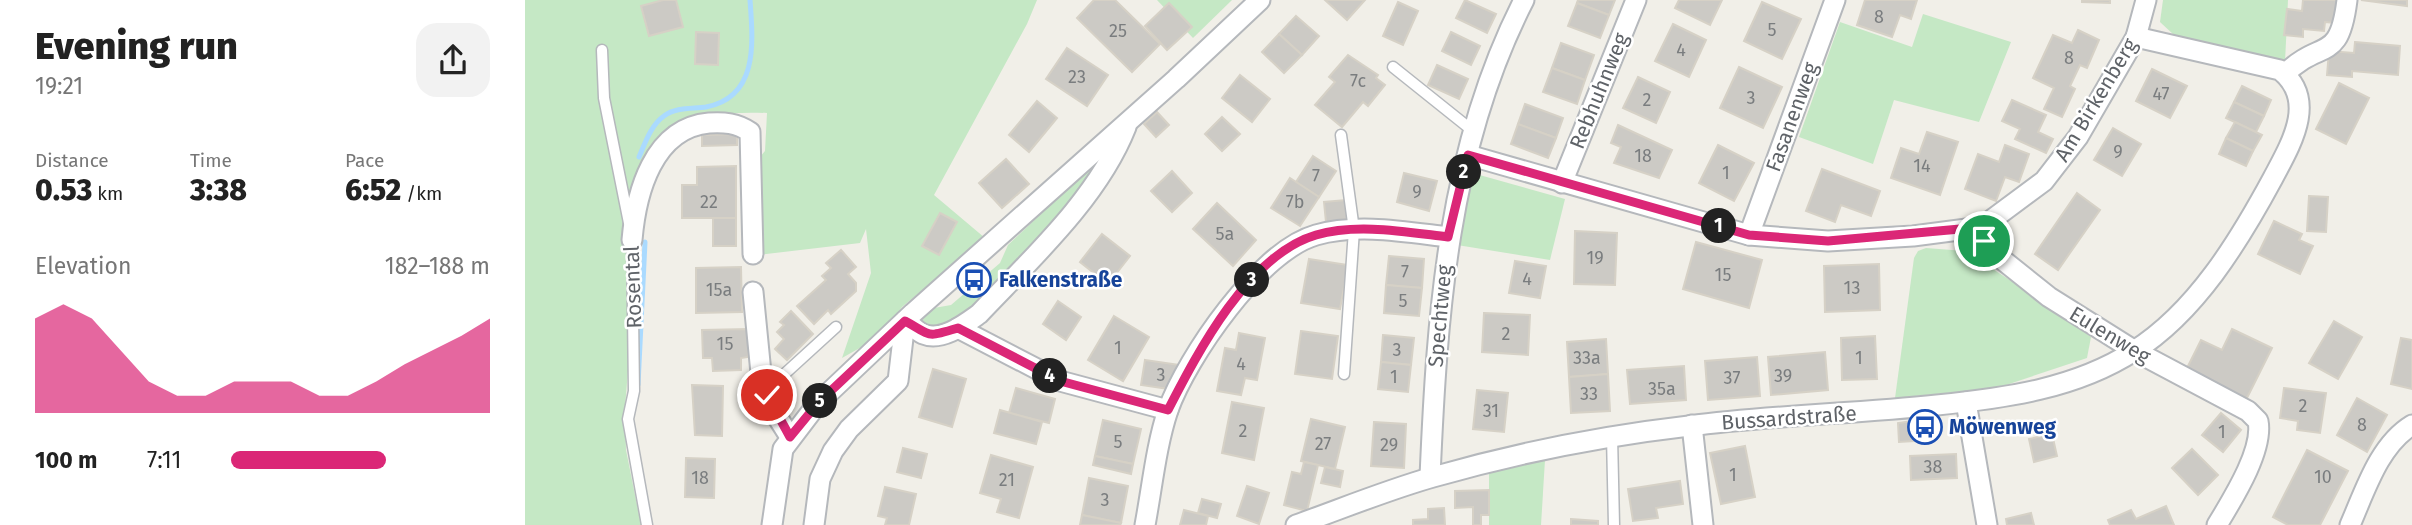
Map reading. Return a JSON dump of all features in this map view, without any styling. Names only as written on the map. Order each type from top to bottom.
[{"type":"street","points":[[772,525],[779,462],[790,437],[818,403],[1260,0]]},
{"type":"street","name":"Spechtweg","points":[[1430,477],[1435,356],[1448,237],[1473,131],[1494,65],[1524,0]]},
{"type":"street","name":"Rebhuhnweg","points":[[1562,183],[1636,0]]},
{"type":"street","name":"Fasanenweg","points":[[1749,235],[1835,0]]},
{"type":"street","name":"Am Birkenberg","points":[[1982,227],[2044,181],[2078,137],[2136,37],[2146,0]]},
{"type":"street","points":[[2136,37],[2243,61],[2285,74],[2308,55],[2332,47],[2338,39],[2347,0]]},
{"type":"street","name":"Bussardstraße","points":[[1296,525],[1430,477],[1566,443],[1692,425],[1966,402],[2055,386],[2095,372],[2135,351],[2163,329],[2191,300],[2246,229],[2290,146],[2300,112],[2296,86],[2285,74]]},
{"type":"street","points":[[632,240],[643,186],[665,145],[677,133],[688,128],[726,122],[750,132],[753,254]]},
{"type":"street","points":[[905,321],[924,334],[941,335],[979,314],[1021,270],[1098,180],[1115,154],[1128,122]]},
{"type":"street","points":[[1468,155],[1749,235],[1828,241],[1982,227]]},
{"type":"street","name":"Eulenweg","points":[[1982,227],[1984,241],[1995,254],[2049,297],[2135,351],[2248,411],[2258,421],[2259,435],[2252,456],[2217,525]]},
{"type":"street","points":[[1145,525],[1168,410],[1193,361],[1228,308],[1271,261],[1291,246],[1315,235],[1354,230],[1398,230],[1448,237]]},
{"type":"street","points":[[753,292],[762,383],[790,437]]},
{"type":"street","points":[[814,525],[820,480],[833,451],[849,429],[898,381],[904,351],[905,321]]},
{"type":"street","points":[[958,328],[1060,381],[1168,410]]},
{"type":"street","points":[[1966,402],[1987,525]]},
{"type":"street","points":[[1692,425],[1703,525]]},
{"type":"street","points":[[2350,525],[2382,457],[2401,431],[2412,425]]},
{"type":"lane","name":"Rosental","points":[[602,50],[604,98],[632,240],[633,391],[628,419],[647,525]]},
{"type":"lane","points":[[1393,67],[1473,131]]},
{"type":"lane","points":[[1342,135],[1354,230],[1344,374]]},
{"type":"lane","points":[[767,395],[779,379],[836,327]]},
{"type":"lane","points":[[1612,436],[1614,525]]},
{"type":"green space","points":[[525,0],[1037,0],[1027,24],[934,195],[985,238],[902,307],[881,336],[842,358],[871,273],[866,229],[860,243],[757,255],[760,157],[765,151],[767,113],[720,114],[675,127],[626,237],[631,331],[625,408],[626,450],[641,525],[525,525]]},
{"type":"green space","points":[[1157,0],[1232,0],[1193,38]]},
{"type":"green space","points":[[2163,0],[2288,0],[2285,62],[2174,35],[2160,22]]},
{"type":"green space","points":[[1923,14],[2011,42],[1979,122],[1894,100],[1873,164],[1799,137],[1840,22],[1912,47]]},
{"type":"green space","points":[[1108,150],[1055,223],[1011,271],[965,313],[943,329],[926,325],[922,320],[934,308],[951,305],[1000,263],[1008,245]]},
{"type":"green space","points":[[1476,174],[1565,199],[1550,260],[1457,245],[1471,178]]},
{"type":"green space","points":[[1926,248],[1965,251],[2042,301],[2091,337],[2087,358],[1997,388],[1895,398],[1914,258],[1918,251]]},
{"type":"green space","points":[[1545,460],[1541,525],[1489,525],[1489,473]]},
{"type":"building","points":[[663,0],[676,0],[683,27],[649,36],[641,6]]},
{"type":"building","points":[[1094,0],[1115,0],[1160,44],[1132,72],[1077,18]]},
{"type":"building","points":[[1325,0],[1365,0],[1347,20]]},
{"type":"building","points":[[1465,0],[1496,14],[1487,33],[1456,18]]},
{"type":"building","points":[[1578,0],[1615,0],[1609,15],[1577,3]]},
{"type":"building","points":[[1679,0],[1722,0],[1710,25],[1675,8]]},
{"type":"building","points":[[1865,0],[1917,0],[1911,19],[1900,15],[1892,37],[1857,25]]},
{"type":"building","points":[[2110,0],[2110,3],[2082,2]]},
{"type":"building","points":[[2303,0],[2338,0],[2335,23],[2325,22],[2324,31],[2303,29],[2303,37],[2284,35],[2287,9],[2302,11]]},
{"type":"building","points":[[2361,0],[2407,0],[2407,6]]},
{"type":"building","points":[[1398,2],[1418,11],[1403,45],[1383,36]]},
{"type":"building","points":[[1762,2],[1801,19],[1782,59],[1744,41]]},
{"type":"building","points":[[1169,3],[1192,27],[1167,50],[1145,26]]},
{"type":"building","points":[[1577,3],[1609,15],[1600,38],[1568,26]]},
{"type":"building","points":[[1296,16],[1319,36],[1302,55],[1279,34]]},
{"type":"building","points":[[1673,24],[1706,40],[1689,77],[1655,61]]},
{"type":"building","points":[[2078,30],[2099,40],[2087,68],[2080,65],[2070,86],[2075,89],[2062,117],[2044,109],[2054,88],[2033,78],[2053,35],[2072,43]]},
{"type":"building","points":[[696,32],[719,33],[718,65],[695,64]]},
{"type":"building","points":[[1451,32],[1480,46],[1471,65],[1442,51]]},
{"type":"building","points":[[1279,34],[1302,55],[1284,73],[1262,52]]},
{"type":"building","points":[[2355,42],[2400,46],[2398,75],[2352,71],[2352,77],[2327,75],[2329,51],[2354,53]]},
{"type":"building","points":[[1561,43],[1594,55],[1585,80],[1552,68]]},
{"type":"building","points":[[1067,48],[1108,75],[1087,106],[1046,79]]},
{"type":"building","points":[[1348,55],[1378,75],[1376,78],[1385,85],[1368,106],[1363,102],[1342,127],[1315,105],[1335,82],[1329,77]]},
{"type":"building","points":[[1437,65],[1468,79],[1459,99],[1428,85]]},
{"type":"building","points":[[1739,67],[1782,87],[1763,128],[1720,108]]},
{"type":"building","points":[[1552,68],[1585,80],[1577,104],[1543,92]]},
{"type":"building","points":[[2152,69],[2187,86],[2170,118],[2136,101]]},
{"type":"building","points":[[1240,75],[1270,99],[1252,122],[1222,98]]},
{"type":"building","points":[[1638,77],[1670,92],[1656,123],[1623,108]]},
{"type":"building","points":[[2339,83],[2369,98],[2346,144],[2316,129]]},
{"type":"building","points":[[2242,86],[2271,100],[2264,116],[2234,102]]},
{"type":"building","points":[[2012,100],[2046,115],[2038,132],[2053,139],[2046,153],[2015,139],[2020,129],[2002,121]]},
{"type":"building","points":[[1037,101],[1057,118],[1029,152],[1009,135]]},
{"type":"building","points":[[2234,102],[2264,116],[2256,132],[2226,118]]},
{"type":"building","points":[[1525,104],[1563,118],[1556,138],[1518,124]]},
{"type":"building","points":[[1157,112],[1169,125],[1156,137],[1144,124]]},
{"type":"building","points":[[1222,117],[1240,134],[1222,151],[1205,134]]},
{"type":"building","points":[[2235,122],[2262,135],[2253,151],[2226,138]]},
{"type":"building","points":[[1518,124],[1556,138],[1548,158],[1511,144]]},
{"type":"building","points":[[1618,125],[1672,150],[1659,178],[1614,163],[1621,147],[1611,143]]},
{"type":"building","points":[[2113,128],[2141,144],[2122,176],[2094,160]]},
{"type":"building","points":[[1927,132],[1958,142],[1940,195],[1891,178],[1901,148],[1919,154]]},
{"type":"building","points":[[737,134],[737,145],[702,146],[702,135]]},
{"type":"building","points":[[2226,138],[2253,151],[2246,166],[2219,154]]},
{"type":"building","points":[[1718,145],[1754,163],[1734,201],[1699,183]]},
{"type":"building","points":[[2005,145],[2029,154],[2019,182],[2005,177],[1996,201],[1965,189],[1978,154],[1999,162]]},
{"type":"building","points":[[1313,156],[1336,171],[1319,197],[1296,182]]},
{"type":"building","points":[[1006,159],[1029,184],[1002,208],[979,183]]},
{"type":"building","points":[[736,166],[736,218],[682,218],[682,185],[697,185],[697,167]]},
{"type":"building","points":[[1822,169],[1880,191],[1871,216],[1841,205],[1835,222],[1806,211]]},
{"type":"building","points":[[1172,171],[1192,193],[1172,212],[1151,191]]},
{"type":"building","points":[[1404,173],[1437,181],[1429,211],[1397,202]]},
{"type":"building","points":[[1290,178],[1319,197],[1300,226],[1271,208]]},
{"type":"building","points":[[2077,193],[2100,210],[2058,270],[2035,254]]},
{"type":"building","points":[[2309,196],[2328,197],[2326,232],[2307,231]]},
{"type":"building","points":[[1346,200],[1348,219],[1326,222],[1324,202]]},
{"type":"building","points":[[1217,203],[1256,240],[1233,266],[1193,229]]},
{"type":"building","points":[[940,213],[957,222],[939,255],[922,246]]},
{"type":"building","points":[[713,218],[736,218],[736,246],[713,246]]},
{"type":"building","points":[[2274,221],[2302,234],[2299,240],[2313,246],[2300,274],[2258,254]]},
{"type":"building","points":[[1575,231],[1617,233],[1615,285],[1574,284]]},
{"type":"building","points":[[1102,234],[1130,256],[1108,284],[1080,262]]},
{"type":"building","points":[[1696,242],[1762,260],[1749,308],[1683,289]]},
{"type":"building","points":[[841,250],[856,267],[848,274],[856,283],[856,291],[831,314],[828,310],[814,324],[797,306],[826,280],[822,276],[831,268],[826,263]]},
{"type":"building","points":[[1389,256],[1424,259],[1422,288],[1386,285]]},
{"type":"building","points":[[1309,259],[1348,265],[1340,309],[1301,303]]},
{"type":"building","points":[[1515,261],[1546,266],[1540,298],[1509,293]]},
{"type":"building","points":[[1879,264],[1880,310],[1825,312],[1824,266]]},
{"type":"building","points":[[741,267],[742,312],[696,313],[696,268]]},
{"type":"building","points":[[1386,285],[1422,288],[1419,316],[1384,313]]},
{"type":"building","points":[[1058,301],[1081,317],[1066,340],[1043,324]]},
{"type":"building","points":[[791,311],[813,334],[787,360],[775,349],[784,339],[777,332],[784,325],[780,322]]},
{"type":"building","points":[[1484,313],[1530,315],[1528,355],[1482,352]]},
{"type":"building","points":[[1114,316],[1149,337],[1123,381],[1088,360]]},
{"type":"building","points":[[2334,321],[2362,337],[2338,379],[2309,363]]},
{"type":"building","points":[[748,329],[748,357],[741,358],[741,370],[713,371],[712,358],[703,358],[702,330]]},
{"type":"building","points":[[2232,329],[2272,348],[2246,400],[2186,370],[2201,340],[2222,350]]},
{"type":"building","points":[[1301,331],[1338,336],[1332,379],[1295,374]]},
{"type":"building","points":[[1239,333],[1265,338],[1257,380],[1245,378],[1241,395],[1217,391],[1225,348],[1236,350]]},
{"type":"building","points":[[1383,335],[1414,338],[1411,365],[1381,362]]},
{"type":"building","points":[[1875,336],[1877,379],[1842,380],[1841,338]]},
{"type":"building","points":[[2401,338],[2412,340],[2412,389],[2391,384]]},
{"type":"building","points":[[1606,339],[1608,374],[1569,377],[1567,342]]},
{"type":"building","points":[[1825,352],[1828,390],[1771,395],[1768,357]]},
{"type":"building","points":[[1757,357],[1760,396],[1708,400],[1705,361]]},
{"type":"building","points":[[1145,360],[1180,365],[1176,390],[1141,385]]},
{"type":"building","points":[[1381,362],[1411,365],[1408,392],[1378,389]]},
{"type":"building","points":[[1684,366],[1686,400],[1630,404],[1627,370]]},
{"type":"building","points":[[933,369],[966,379],[952,427],[919,417]]},
{"type":"building","points":[[1608,374],[1610,411],[1571,413],[1569,377]]},
{"type":"building","points":[[692,385],[723,386],[722,436],[695,435]]},
{"type":"building","points":[[1016,388],[1055,399],[1049,423],[1009,413]]},
{"type":"building","points":[[2284,388],[2326,393],[2320,433],[2297,430],[2298,421],[2280,418]]},
{"type":"building","points":[[1477,390],[1508,393],[1504,432],[1473,429]]},
{"type":"building","points":[[2357,398],[2387,415],[2367,452],[2337,435]]},
{"type":"building","points":[[1232,402],[1264,408],[1254,460],[1222,453]]},
{"type":"building","points":[[1000,410],[1042,422],[1036,444],[994,433]]},
{"type":"building","points":[[2221,413],[2241,430],[2223,452],[2202,435]]},
{"type":"building","points":[[1311,419],[1345,427],[1335,469],[1301,461]]},
{"type":"building","points":[[1103,420],[1141,429],[1133,464],[1095,456]]},
{"type":"building","points":[[1913,421],[1914,441],[1899,442],[1898,423]]},
{"type":"building","points":[[1374,422],[1406,424],[1404,468],[1371,466]]},
{"type":"building","points":[[2052,434],[2057,456],[2034,462],[2029,439]]},
{"type":"building","points":[[1745,446],[1755,497],[1721,504],[1710,453]]},
{"type":"building","points":[[903,448],[927,454],[921,478],[897,472]]},
{"type":"building","points":[[2192,449],[2218,475],[2198,495],[2172,468]]},
{"type":"building","points":[[2307,450],[2348,471],[2320,525],[2288,525],[2273,517]]},
{"type":"building","points":[[1956,454],[1957,478],[1911,480],[1910,456]]},
{"type":"building","points":[[991,455],[1033,467],[1019,518],[997,512],[1001,499],[980,493]]},
{"type":"building","points":[[1095,456],[1133,464],[1131,474],[1093,465]]},
{"type":"building","points":[[686,458],[715,459],[714,498],[685,497]]},
{"type":"building","points":[[1304,462],[1318,465],[1307,511],[1284,505],[1292,472],[1301,474]]},
{"type":"building","points":[[1325,467],[1343,471],[1340,487],[1321,483]]},
{"type":"building","points":[[1089,478],[1128,486],[1121,523],[1082,515]]},
{"type":"building","points":[[1680,481],[1683,504],[1656,508],[1658,518],[1633,521],[1628,489]]},
{"type":"building","points":[[1247,486],[1269,493],[1259,524],[1237,516]]},
{"type":"building","points":[[885,487],[916,494],[909,525],[885,525],[887,518],[878,516]]},
{"type":"building","points":[[1489,490],[1489,515],[1481,515],[1481,525],[1473,525],[1473,507],[1455,508],[1455,491]]},
{"type":"building","points":[[1202,499],[1221,504],[1217,518],[1198,513]]},
{"type":"building","points":[[2166,506],[2174,525],[2110,525],[2108,520],[2131,510],[2136,519]]},
{"type":"building","points":[[1444,508],[1445,525],[1413,525],[1413,520],[1428,519],[1428,509]]},
{"type":"building","points":[[1184,510],[1208,516],[1206,525],[1180,525]]},
{"type":"building","points":[[2031,513],[2034,525],[2007,525],[2006,519]]},
{"type":"building","points":[[1082,515],[1121,523],[1080,525]]},
{"type":"building","points":[[1571,519],[1598,521],[1598,525],[1571,525]]},
{"type":"waterway","points":[[639,157],[652,129],[664,116],[679,110],[706,107],[723,101],[736,92],[749,66],[752,33],[750,0]]},
{"type":"waterway","points":[[638,385],[645,242]]},
{"type":"place","name":"Falkenstraße","points":[[974,280]]},
{"type":"place","name":"Möwenweg","points":[[1925,427]]},
{"type":"route","points":[[767,395],[771,407],[790,437],[818,403],[905,321],[924,334],[941,335],[958,328],[1060,381],[1168,410],[1193,361],[1228,308],[1271,261],[1291,246],[1315,235],[1341,230],[1398,230],[1448,237],[1468,155],[1749,235],[1828,241],[1913,236],[1982,227],[1984,241]]}]
